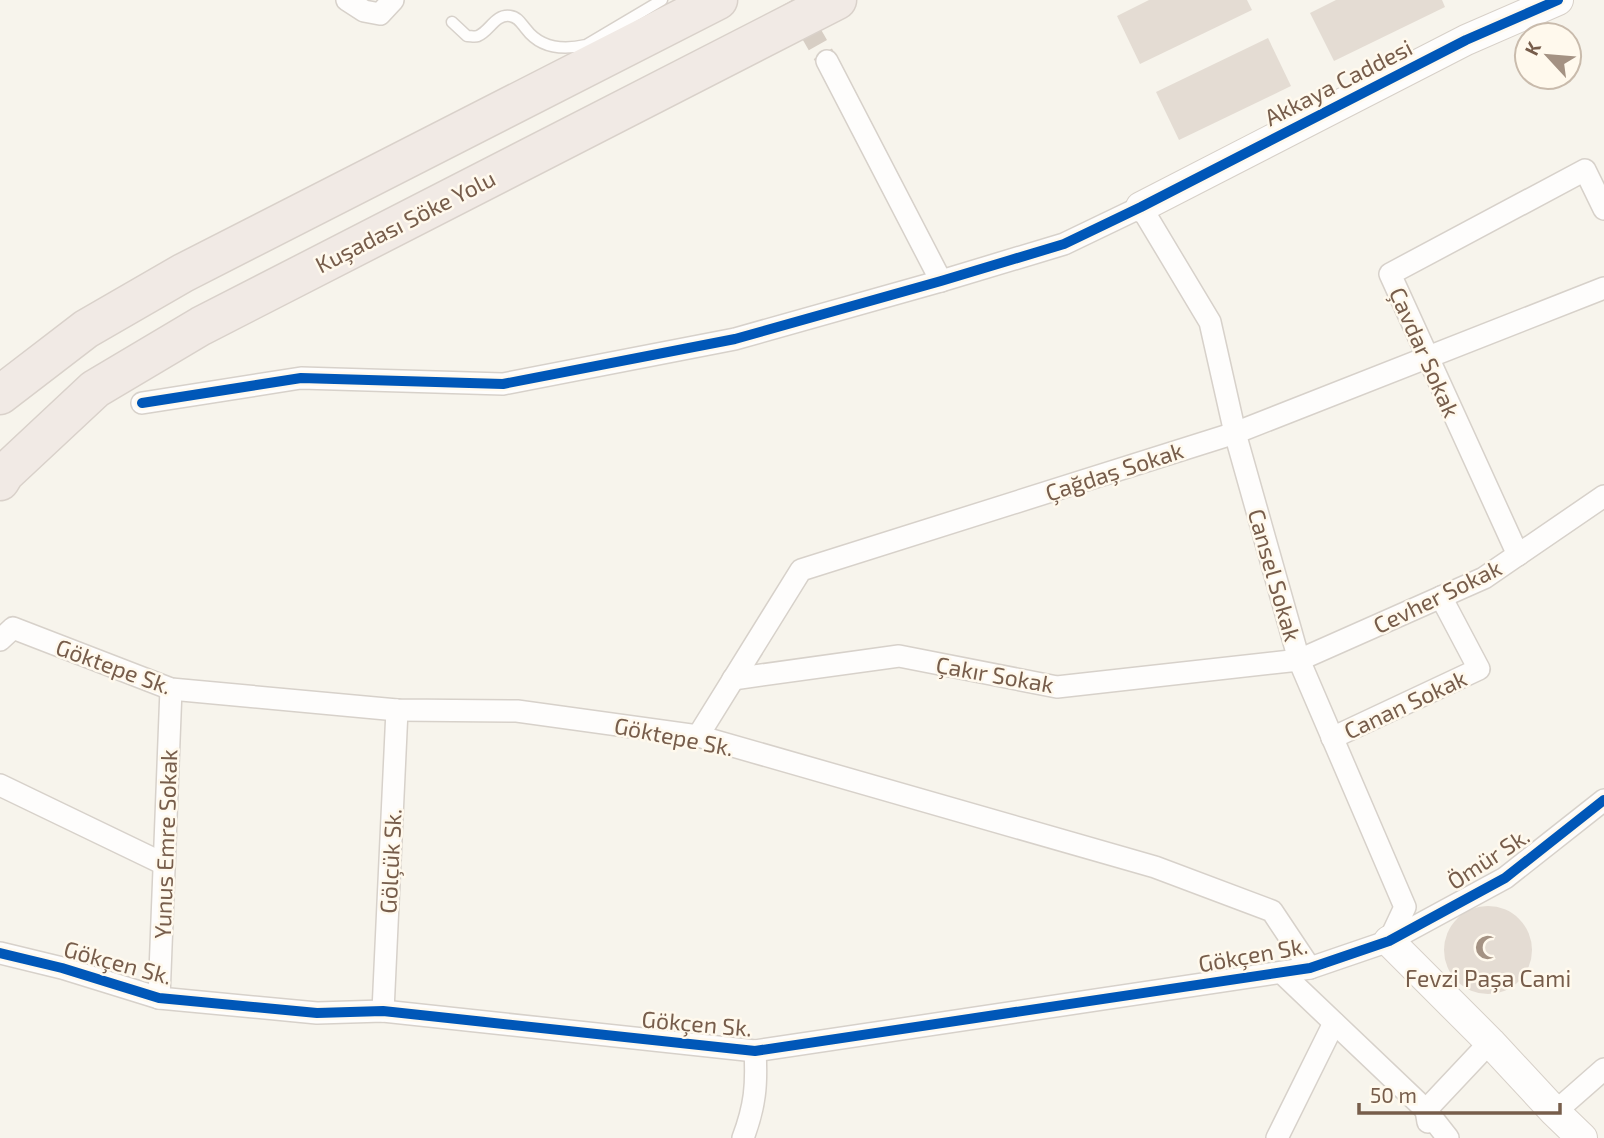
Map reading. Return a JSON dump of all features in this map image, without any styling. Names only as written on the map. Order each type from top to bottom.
[{"type":"highway","points":[[0,395],[86,329],[183,273],[673,6],[718,0]]},
{"type":"highway","name":"Kuşadası Söke Yolu","points":[[0,481],[5,473],[95,389],[201,326],[837,0]]},
{"type":"street","points":[[347,0],[364,11],[380,14],[393,0]]},
{"type":"street","name":"Akkaya Caddesi","points":[[1141,207],[1466,40],[1558,0]]},
{"type":"street","points":[[827,61],[941,281]]},
{"type":"street","name":"Çavdar Sokak","points":[[1518,555],[1390,274],[1585,170],[1604,209]]},
{"type":"street","points":[[142,403],[301,379],[503,384],[735,339],[1064,244],[1141,207]]},
{"type":"street","name":"Cansel Sokak","points":[[1141,207],[1210,322],[1235,433],[1299,660],[1405,907],[1389,941]]},
{"type":"street","name":"Çağdaş Sokak","points":[[698,736],[801,570],[1235,433],[1604,288]]},
{"type":"street","name":"Cevher Sokak","points":[[1299,660],[1484,578],[1604,496]]},
{"type":"street","name":"Canan Sokak","points":[[1332,738],[1479,669],[1441,597]]},
{"type":"street","name":"Göktepe Sk.","points":[[0,640],[13,628],[171,690],[397,710],[517,711],[698,736],[1155,867],[1272,911],[1310,968]]},
{"type":"street","name":"Çakır Sokak","points":[[733,678],[899,656],[1057,687],[1299,660]]},
{"type":"street","name":"Yunus Emre Sokak","points":[[159,998],[171,690]]},
{"type":"street","name":"Gölçük Sk.","points":[[383,1011],[397,710]]},
{"type":"street","points":[[0,785],[164,864]]},
{"type":"street","name":"Ömür Sk.","points":[[1389,941],[1505,878],[1604,800]]},
{"type":"street","points":[[1389,941],[1582,1138]]},
{"type":"street","name":"Gökçen Sk.","points":[[0,953],[62,968],[159,998],[317,1013],[383,1011],[755,1051],[1282,973],[1310,968],[1389,941]]},
{"type":"street","points":[[1282,973],[1426,1110],[1448,1138]]},
{"type":"street","points":[[1277,1138],[1334,1023]]},
{"type":"street","points":[[1426,1110],[1490,1042]]},
{"type":"street","points":[[743,1138],[750,1120],[757,1084],[755,1051]]},
{"type":"street","points":[[1555,1112],[1604,1069]]},
{"type":"street","points":[[1426,1110],[1432,1138]]},
{"type":"lane","points":[[452,22],[467,36],[479,36],[501,17],[513,16],[540,42],[550,46],[573,48],[586,45],[673,6]]},
{"type":"building","points":[[1149,0],[1247,0],[1252,10],[1140,64],[1117,16]]},
{"type":"building","points":[[1336,0],[1442,0],[1445,7],[1334,61],[1310,13]]},
{"type":"building","points":[[1268,38],[1291,86],[1179,140],[1156,92]]},
{"type":"building","name":"Fevzi Paşa Cami","points":[[1488,906],[1505,910],[1519,919],[1528,933],[1532,950],[1528,967],[1519,981],[1505,990],[1488,994],[1471,990],[1457,981],[1448,967],[1444,950],[1448,933],[1457,919],[1471,910]]},
{"type":"tunnel","points":[[792,0],[827,61]]},
{"type":"cycle path","points":[[142,403],[301,378],[503,384],[735,339],[941,281],[1064,244],[1466,40],[1558,0]]},
{"type":"cycle path","points":[[0,953],[62,968],[159,998],[317,1013],[383,1011],[755,1051],[1310,968],[1389,941],[1505,878],[1604,800]]},
{"type":"place","name":"Fevzi Paşa Cami","points":[[1488,948]]}]
